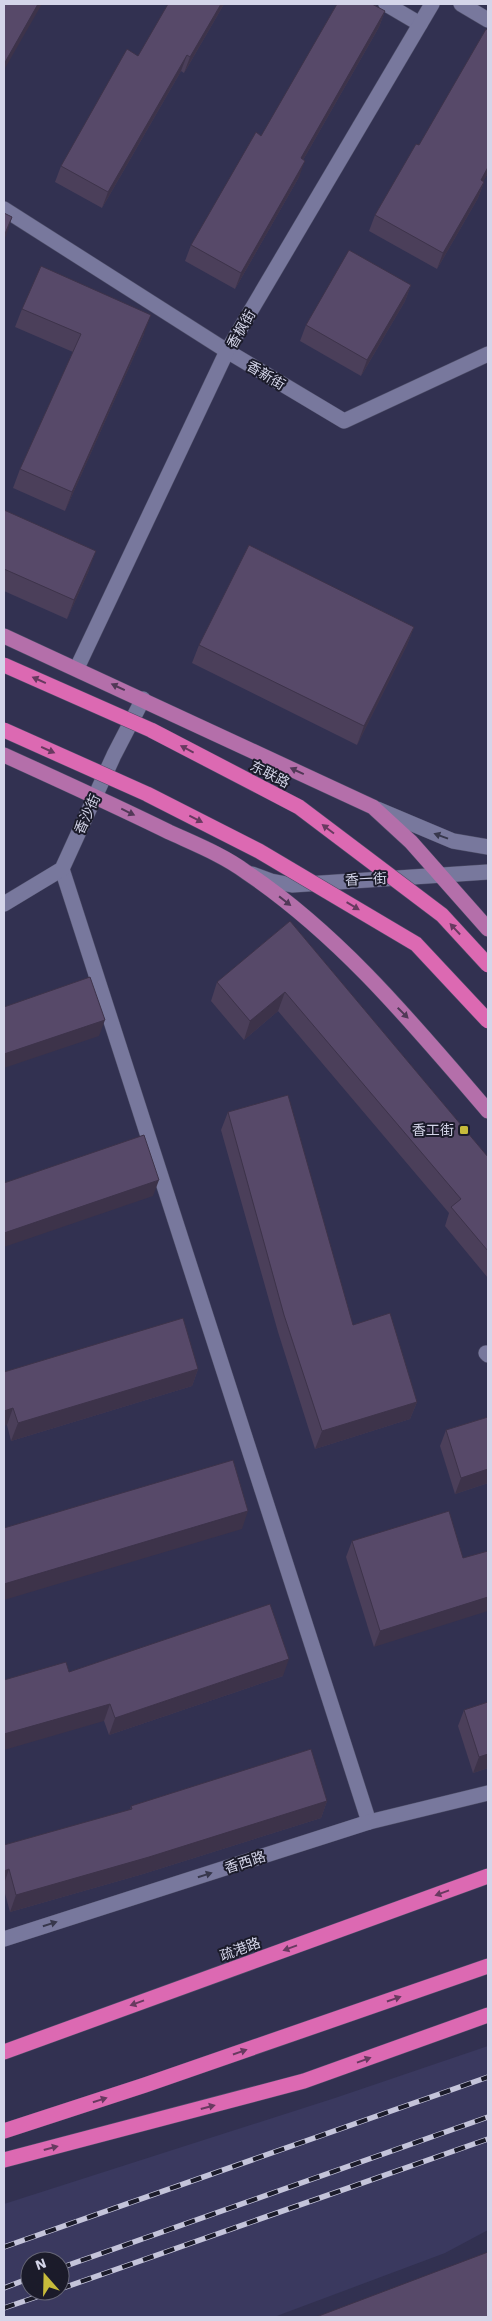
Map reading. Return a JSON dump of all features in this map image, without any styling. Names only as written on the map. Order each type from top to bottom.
[{"type":"highway","name":"东联路","points":[[4,665],[151,730],[299,807],[442,915],[488,965]]},
{"type":"highway","points":[[4,730],[147,794],[260,851],[408,939],[416,944],[488,1021]]},
{"type":"highway","name":"疏港路","points":[[4,2052],[488,1876]]},
{"type":"highway","points":[[4,2131],[145,2085],[488,1966]]},
{"type":"highway","points":[[4,2160],[304,2081],[488,2015]]},
{"type":"main road","points":[[4,636],[77,668],[372,807],[411,842],[488,929]]},
{"type":"main road","points":[[4,755],[95,796],[225,859],[246,872],[319,927],[409,1019],[488,1111]]},
{"type":"street","points":[[386,4],[420,24]]},
{"type":"street","name":"香枫街","points":[[77,668],[227,352],[432,4]]},
{"type":"street","points":[[462,4],[488,20]]},
{"type":"street","name":"香新街","points":[[4,209],[227,352],[344,421],[488,354]]},
{"type":"street","name":"香沙街","points":[[62,869],[95,796],[143,699]]},
{"type":"street","points":[[372,807],[453,841],[488,847]]},
{"type":"street","points":[[4,904],[62,869],[369,1822]]},
{"type":"street","name":"香一街","points":[[246,872],[271,881],[292,884],[488,872]]},
{"type":"street","name":"香西路","points":[[4,1939],[369,1822],[488,1793]]},
{"type":"shaded area","points":[[488,2046],[488,2230],[445,2253],[274,2317],[4,2317],[4,2204],[335,2098]]},
{"type":"building","points":[[4,4],[38,4],[4,64]]},
{"type":"building","points":[[168,4],[221,4],[190,57],[187,55],[108,192],[61,166],[127,49],[138,56]]},
{"type":"building","points":[[337,4],[372,4],[385,11],[301,158],[305,161],[241,273],[191,245],[256,132],[261,136]]},
{"type":"building","points":[[486,29],[488,31],[488,167],[481,180],[484,182],[443,253],[375,215],[416,144],[419,145]]},
{"type":"building","points":[[4,213],[12,217],[4,236]]},
{"type":"building","points":[[349,250],[411,285],[367,360],[306,325]]},
{"type":"building","points":[[41,266],[151,315],[72,492],[20,469],[81,334],[22,309]]},
{"type":"building","points":[[4,510],[96,551],[74,600],[4,569]]},
{"type":"building","points":[[249,545],[414,627],[364,726],[199,645]]},
{"type":"building","points":[[290,921],[488,1157],[488,1251],[451,1207],[461,1199],[285,992],[250,1021],[217,982]]},
{"type":"building","points":[[90,977],[105,1020],[4,1054],[4,1007]]},
{"type":"building","points":[[288,1095],[353,1325],[390,1313],[417,1402],[322,1431],[284,1315],[228,1112]]},
{"type":"building","points":[[144,1135],[159,1180],[4,1233],[4,1183]]},
{"type":"building","points":[[183,1318],[198,1369],[18,1423],[13,1408],[4,1411],[4,1372]]},
{"type":"building","points":[[488,1417],[488,1469],[461,1478],[446,1430]]},
{"type":"building","points":[[233,1460],[248,1511],[4,1584],[4,1528]]},
{"type":"building","points":[[449,1511],[463,1558],[488,1551],[488,1597],[380,1631],[352,1541]]},
{"type":"building","points":[[270,1604],[289,1659],[115,1718],[110,1704],[4,1734],[4,1680],[66,1662],[69,1672]]},
{"type":"building","points":[[488,1702],[488,1754],[479,1757],[464,1710]]},
{"type":"building","points":[[311,1749],[327,1801],[149,1857],[16,1895],[9,1869],[4,1871],[4,1845],[132,1809],[131,1806]]},
{"type":"building","points":[[488,2252],[488,2317],[316,2317]]},
{"type":"railway","points":[[4,2247],[488,2077]]},
{"type":"railway","points":[[70,2264],[488,2117]]},
{"type":"railway","points":[[70,2285],[488,2139]]},
{"type":"railway","points":[[4,2288],[20,2282]]},
{"type":"railway","points":[[4,2308],[25,2301]]},
{"type":"place","name":"香工街","points":[[464,1130]]}]
